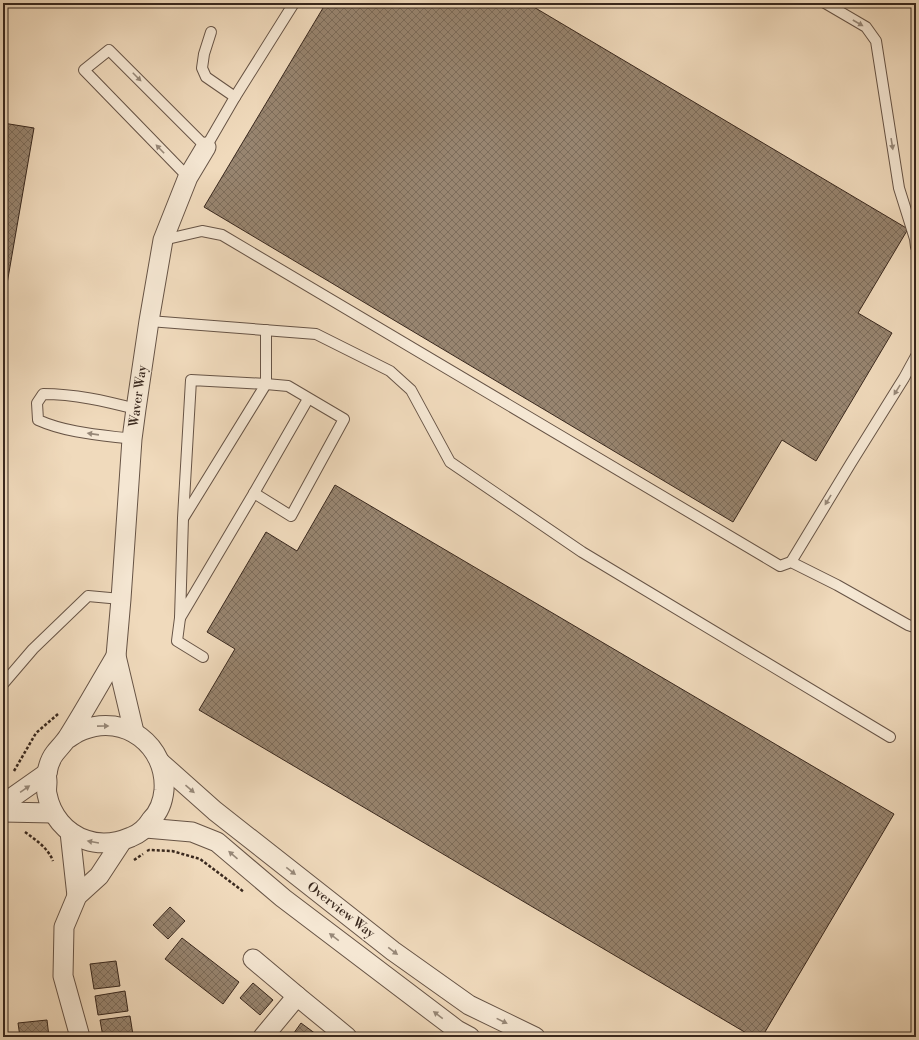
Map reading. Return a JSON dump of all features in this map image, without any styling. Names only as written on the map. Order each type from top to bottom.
[{"type":"street","name":"Waver Way","points":[[134,732],[116,656],[122,598],[132,439],[149,320],[163,240],[188,176],[206,147]]},
{"type":"street","name":"Waver Way","points":[[67,739],[116,656]]},
{"type":"street","points":[[100,726],[117,726],[134,732],[154,751],[161,763],[164,780],[163,798],[157,814],[146,828],[135,836],[122,841],[104,843],[86,841],[70,832],[60,823],[53,812],[46,793],[47,773],[54,754],[67,739],[82,730],[100,726]]},
{"type":"street","name":"Overview Way","points":[[161,763],[215,811],[393,951],[469,1005],[535,1037]]},
{"type":"street","points":[[3,804],[47,773]]},
{"type":"street","points":[[3,812],[53,812]]},
{"type":"street","name":"Overview Way","points":[[146,828],[192,832],[217,842],[283,898],[457,1030],[470,1037]]},
{"type":"street","points":[[70,832],[77,896]]},
{"type":"street","points":[[80,1037],[63,976],[64,927],[77,896],[99,876],[122,841]]},
{"type":"street","points":[[253,959],[347,1037]]},
{"type":"street","points":[[263,1037],[296,996]]},
{"type":"lane","points":[[188,176],[84,70],[109,50],[206,147],[235,97],[294,3]]},
{"type":"lane","points":[[825,3],[866,27],[876,41],[899,188],[915,239],[916,247]]},
{"type":"lane","points":[[211,32],[204,54],[202,68],[206,77],[235,97]]},
{"type":"lane","points":[[163,240],[202,231],[222,235],[780,566],[791,562],[850,463],[916,359]]},
{"type":"lane","points":[[149,320],[316,334],[390,371],[411,390],[450,462],[582,552],[890,737]]},
{"type":"lane","points":[[183,518],[266,384],[266,330]]},
{"type":"lane","points":[[203,658],[177,641],[180,618],[183,518],[191,380],[288,386],[344,419],[291,516],[254,493]]},
{"type":"lane","points":[[132,439],[74,431],[47,424],[38,420],[38,403],[43,394],[60,394],[104,401],[136,409]]},
{"type":"lane","points":[[180,618],[308,399]]},
{"type":"lane","points":[[791,562],[837,585],[908,625],[914,627],[916,624]]},
{"type":"lane","points":[[3,684],[33,649],[88,596],[122,598]]},
{"type":"path","points":[[9,775],[15,771],[36,733],[60,713]]},
{"type":"path","points":[[18,831],[25,831],[37,840],[50,854],[57,871],[74,869]]},
{"type":"path","points":[[129,863],[149,850],[172,851],[200,859],[250,896]]},
{"type":"building","points":[[326,3],[527,3],[908,229],[858,313],[892,333],[816,461],[782,440],[733,522],[204,207]]},
{"type":"building","points":[[3,123],[34,128],[3,307]]},
{"type":"building","points":[[335,485],[894,814],[762,1037],[753,1037],[199,710],[235,649],[207,632],[266,532],[297,551]]},
{"type":"building","points":[[170,907],[185,921],[168,939],[153,925]]},
{"type":"building","points":[[182,938],[239,982],[223,1004],[165,959]]},
{"type":"building","points":[[116,961],[120,986],[94,989],[90,964]]},
{"type":"building","points":[[253,983],[273,1000],[260,1015],[240,998]]},
{"type":"building","points":[[125,991],[128,1011],[98,1015],[95,996]]},
{"type":"building","points":[[130,1016],[133,1035],[122,1037],[103,1037],[100,1020]]},
{"type":"building","points":[[47,1020],[49,1037],[20,1037],[18,1023]]},
{"type":"building","points":[[301,1023],[320,1037],[291,1037]]}]
